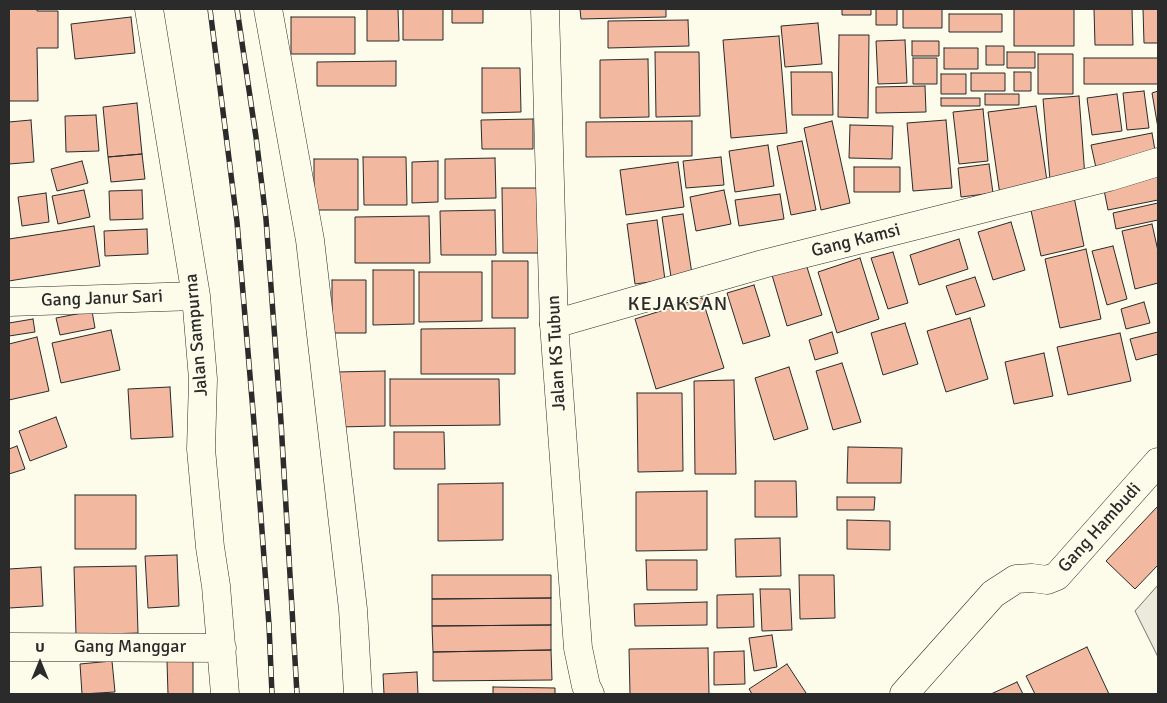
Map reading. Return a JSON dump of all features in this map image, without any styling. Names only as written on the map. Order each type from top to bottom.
[{"type":"street","name":"Jalan Sampurna","points":[[149,9],[196,296],[203,379],[201,449],[210,547],[216,586],[225,694]]},
{"type":"street","points":[[268,9],[310,240],[353,609],[358,694]]},
{"type":"street","name":"Jalan KS Tubun","points":[[545,9],[554,324],[578,648],[586,686],[590,694]]},
{"type":"street","name":"Gang Kamsi","points":[[554,324],[763,264],[1110,177],[1158,162]]},
{"type":"street","name":"Gang Janur Sari","points":[[9,302],[196,296]]},
{"type":"street","name":"Gang Hambudi","points":[[904,694],[994,594],[1016,578],[1047,580],[1057,576],[1158,462]]},
{"type":"street","name":"Gang Manggar","points":[[9,647],[222,648]]},
{"type":"shaded area","points":[[1158,585],[1158,657],[1135,611]]},
{"type":"building","points":[[9,9],[58,11],[58,48],[37,48],[38,101],[9,101]]},
{"type":"building","points":[[367,9],[398,9],[399,41],[367,41]]},
{"type":"building","points":[[403,9],[443,9],[443,40],[403,40]]},
{"type":"building","points":[[452,9],[483,9],[483,23],[452,23]]},
{"type":"building","points":[[580,9],[666,9],[666,17],[581,19]]},
{"type":"building","points":[[842,9],[871,9],[871,15],[842,15]]},
{"type":"building","points":[[876,9],[897,9],[897,25],[876,25]]},
{"type":"building","points":[[903,9],[942,9],[942,28],[903,28]]},
{"type":"building","points":[[1014,9],[1074,9],[1074,46],[1014,46]]},
{"type":"building","points":[[1094,9],[1132,9],[1133,45],[1095,45]]},
{"type":"building","points":[[1143,9],[1158,9],[1158,43],[1144,43]]},
{"type":"building","points":[[949,14],[1002,14],[1002,32],[949,32]]},
{"type":"building","points":[[131,17],[135,53],[75,59],[71,24]]},
{"type":"building","points":[[291,17],[355,17],[355,54],[291,54]]},
{"type":"building","points":[[688,20],[689,46],[608,48],[608,21]]},
{"type":"building","points":[[818,23],[822,64],[785,67],[781,26]]},
{"type":"building","points":[[839,35],[869,35],[868,118],[838,117]]},
{"type":"building","points":[[779,36],[787,133],[731,138],[723,40]]},
{"type":"building","points":[[905,40],[907,83],[878,84],[876,41]]},
{"type":"building","points":[[912,41],[939,41],[939,56],[912,56]]},
{"type":"building","points":[[986,46],[1004,46],[1004,65],[986,65]]},
{"type":"building","points":[[944,48],[978,48],[978,69],[944,69]]},
{"type":"building","points":[[655,52],[699,52],[700,116],[656,117]]},
{"type":"building","points":[[1007,52],[1035,52],[1035,68],[1007,68]]},
{"type":"building","points":[[1038,54],[1073,54],[1073,94],[1038,94]]},
{"type":"building","points":[[913,58],[937,58],[937,84],[913,84]]},
{"type":"building","points":[[1084,58],[1158,58],[1158,84],[1084,84]]},
{"type":"building","points":[[648,59],[649,117],[600,118],[600,60]]},
{"type":"building","points":[[396,61],[396,86],[317,86],[317,62]]},
{"type":"building","points":[[482,68],[520,68],[521,112],[482,113]]},
{"type":"building","points":[[791,72],[832,72],[833,115],[792,115]]},
{"type":"building","points":[[1014,72],[1031,72],[1031,91],[1014,91]]},
{"type":"building","points":[[971,73],[1005,73],[1005,91],[971,91]]},
{"type":"building","points":[[941,74],[966,74],[966,94],[941,94]]},
{"type":"building","points":[[925,86],[926,112],[876,113],[876,87]]},
{"type":"building","points":[[1144,91],[1149,128],[1127,130],[1123,93]]},
{"type":"building","points":[[1158,91],[1158,128],[1152,93]]},
{"type":"building","points":[[985,94],[1019,94],[1019,105],[985,105]]},
{"type":"building","points":[[1117,94],[1122,131],[1092,135],[1087,98]]},
{"type":"building","points":[[1079,96],[1085,177],[1050,180],[1043,99]]},
{"type":"building","points":[[941,98],[980,98],[980,106],[941,106]]},
{"type":"building","points":[[137,103],[142,154],[108,157],[103,107]]},
{"type":"building","points":[[1036,106],[1048,188],[1000,195],[988,112]]},
{"type":"building","points":[[983,109],[988,161],[959,164],[953,112]]},
{"type":"building","points":[[96,115],[99,151],[66,152],[65,116]]},
{"type":"building","points":[[533,119],[533,149],[482,149],[481,120]]},
{"type":"building","points":[[31,120],[34,162],[9,164],[9,122]]},
{"type":"building","points":[[946,120],[952,188],[913,191],[907,123]]},
{"type":"building","points":[[692,121],[692,156],[586,157],[586,122]]},
{"type":"building","points":[[832,121],[850,203],[821,210],[804,128]]},
{"type":"building","points":[[850,125],[893,126],[892,159],[849,158]]},
{"type":"building","points":[[1152,133],[1156,156],[1096,168],[1091,145]]},
{"type":"building","points":[[802,141],[816,210],[791,215],[777,146]]},
{"type":"building","points":[[768,145],[774,186],[735,192],[729,151]]},
{"type":"building","points":[[142,154],[145,179],[111,182],[108,157]]},
{"type":"building","points":[[363,157],[406,157],[407,205],[364,205]]},
{"type":"building","points":[[721,157],[724,185],[686,188],[683,161]]},
{"type":"building","points":[[495,158],[496,198],[445,199],[445,159]]},
{"type":"building","points":[[314,159],[358,159],[358,210],[314,210]]},
{"type":"building","points":[[82,161],[88,183],[57,191],[51,169]]},
{"type":"building","points":[[438,161],[438,202],[412,203],[412,162]]},
{"type":"building","points":[[678,162],[684,207],[626,215],[620,170]]},
{"type":"building","points":[[989,164],[993,193],[961,197],[958,168]]},
{"type":"building","points":[[854,167],[900,167],[900,192],[854,192]]},
{"type":"building","points":[[1158,173],[1158,200],[1108,210],[1103,185]]},
{"type":"building","points":[[502,188],[541,188],[541,253],[503,253]]},
{"type":"building","points":[[84,190],[90,217],[58,224],[52,196]]},
{"type":"building","points":[[142,190],[143,219],[110,220],[109,191]]},
{"type":"building","points":[[724,190],[731,224],[696,231],[690,197]]},
{"type":"building","points":[[46,193],[49,222],[22,226],[18,197]]},
{"type":"building","points":[[780,194],[784,219],[739,226],[735,200]]},
{"type":"building","points":[[1074,197],[1084,246],[1041,256],[1030,206]]},
{"type":"building","points":[[1158,203],[1158,220],[1116,229],[1113,213]]},
{"type":"building","points":[[495,210],[496,255],[441,255],[440,211]]},
{"type":"building","points":[[683,214],[692,274],[671,277],[662,217]]},
{"type":"building","points":[[429,216],[430,263],[355,263],[355,217]]},
{"type":"building","points":[[657,220],[665,280],[635,284],[627,224]]},
{"type":"building","points":[[1011,222],[1025,270],[993,280],[978,232]]},
{"type":"building","points":[[1152,224],[1158,251],[1158,283],[1135,289],[1122,231]]},
{"type":"building","points":[[94,226],[100,266],[9,281],[9,239]]},
{"type":"building","points":[[147,229],[148,254],[105,256],[104,231]]},
{"type":"building","points":[[959,239],[968,269],[919,285],[910,255]]},
{"type":"building","points":[[1113,246],[1127,299],[1107,305],[1092,251]]},
{"type":"building","points":[[1086,249],[1101,319],[1060,328],[1045,259]]},
{"type":"building","points":[[893,252],[908,303],[888,309],[871,258]]},
{"type":"building","points":[[860,258],[879,319],[837,333],[818,272]]},
{"type":"building","points":[[492,261],[528,261],[528,318],[492,318]]},
{"type":"building","points":[[806,264],[822,315],[787,326],[772,275]]},
{"type":"building","points":[[373,270],[414,270],[414,324],[373,325]]},
{"type":"building","points":[[419,272],[482,272],[482,321],[419,322]]},
{"type":"building","points":[[975,277],[985,306],[956,315],[946,286]]},
{"type":"building","points":[[332,280],[366,280],[366,333],[332,333]]},
{"type":"building","points":[[754,285],[770,336],[743,344],[727,293]]},
{"type":"building","points":[[702,298],[724,368],[656,389],[635,319]]},
{"type":"building","points":[[1144,302],[1150,323],[1126,329],[1121,309]]},
{"type":"building","points":[[92,311],[95,328],[60,335],[56,318]]},
{"type":"building","points":[[970,318],[988,379],[946,392],[927,331]]},
{"type":"building","points":[[33,319],[35,332],[9,336],[9,323]]},
{"type":"building","points":[[905,323],[918,364],[883,375],[871,333]]},
{"type":"building","points":[[515,328],[515,374],[421,374],[421,329]]},
{"type":"building","points":[[111,330],[120,370],[61,383],[52,343]]},
{"type":"building","points":[[832,332],[838,353],[815,360],[809,340]]},
{"type":"building","points":[[1158,332],[1158,354],[1136,360],[1130,339]]},
{"type":"building","points":[[1120,333],[1131,381],[1068,395],[1057,347]]},
{"type":"building","points":[[37,337],[49,391],[9,400],[9,344]]},
{"type":"building","points":[[1044,353],[1053,396],[1014,404],[1005,362]]},
{"type":"building","points":[[842,363],[861,422],[833,430],[816,371]]},
{"type":"building","points":[[789,367],[808,429],[774,440],[755,378]]},
{"type":"building","points":[[385,371],[385,426],[337,427],[336,372]]},
{"type":"building","points":[[390,379],[499,379],[500,425],[390,426]]},
{"type":"building","points":[[734,380],[736,474],[695,474],[694,381]]},
{"type":"building","points":[[170,387],[173,437],[131,439],[128,389]]},
{"type":"building","points":[[637,393],[682,393],[683,471],[638,472]]},
{"type":"building","points":[[56,417],[67,447],[30,461],[19,431]]},
{"type":"building","points":[[394,432],[444,432],[445,469],[394,469]]},
{"type":"building","points":[[17,446],[25,469],[9,474],[9,449]]},
{"type":"building","points":[[848,447],[902,448],[901,483],[847,483]]},
{"type":"building","points":[[755,481],[796,481],[797,517],[755,517]]},
{"type":"building","points":[[503,483],[503,540],[438,541],[438,484]]},
{"type":"building","points":[[707,491],[707,550],[636,551],[636,492]]},
{"type":"building","points":[[75,495],[136,495],[136,549],[75,549]]},
{"type":"building","points":[[837,497],[875,497],[874,510],[837,510]]},
{"type":"building","points":[[1158,506],[1158,565],[1135,589],[1106,561]]},
{"type":"building","points":[[847,520],[890,521],[890,550],[847,549]]},
{"type":"building","points":[[780,538],[781,576],[736,577],[735,539]]},
{"type":"building","points":[[177,555],[179,606],[148,608],[145,556]]},
{"type":"building","points":[[646,560],[697,560],[697,590],[647,590]]},
{"type":"building","points":[[136,566],[138,633],[76,635],[74,567]]},
{"type":"building","points":[[41,567],[43,606],[9,608],[9,569]]},
{"type":"building","points":[[432,575],[551,575],[551,598],[432,599]]},
{"type":"building","points":[[799,575],[834,575],[835,618],[800,619]]},
{"type":"building","points":[[760,589],[790,589],[792,630],[762,631]]},
{"type":"building","points":[[753,594],[754,627],[717,628],[717,595]]},
{"type":"building","points":[[551,598],[551,625],[432,626],[432,599]]},
{"type":"building","points":[[707,602],[707,625],[635,626],[634,604]]},
{"type":"building","points":[[551,625],[551,650],[433,652],[432,626]]},
{"type":"building","points":[[772,635],[777,667],[754,671],[749,638]]},
{"type":"building","points":[[1087,647],[1109,694],[1035,694],[1026,676]]},
{"type":"building","points":[[708,648],[709,694],[630,694],[629,649]]},
{"type":"building","points":[[551,650],[552,680],[433,681],[433,652]]},
{"type":"building","points":[[744,651],[745,684],[714,685],[714,652]]},
{"type":"building","points":[[112,661],[115,692],[82,694],[80,664]]},
{"type":"building","points":[[167,661],[193,661],[193,694],[168,694]]},
{"type":"building","points":[[787,664],[805,694],[752,694],[749,689]]},
{"type":"building","points":[[417,672],[418,694],[384,694],[383,674]]},
{"type":"building","points":[[1017,682],[1023,694],[991,694]]},
{"type":"building","points":[[493,687],[555,688],[555,694],[493,694]]},
{"type":"railway","points":[[210,9],[237,222],[269,625],[272,694]]},
{"type":"railway","points":[[237,9],[266,219],[281,422],[297,694]]},
{"type":"district","name":"KEJAKSAN","points":[[678,305]]}]
